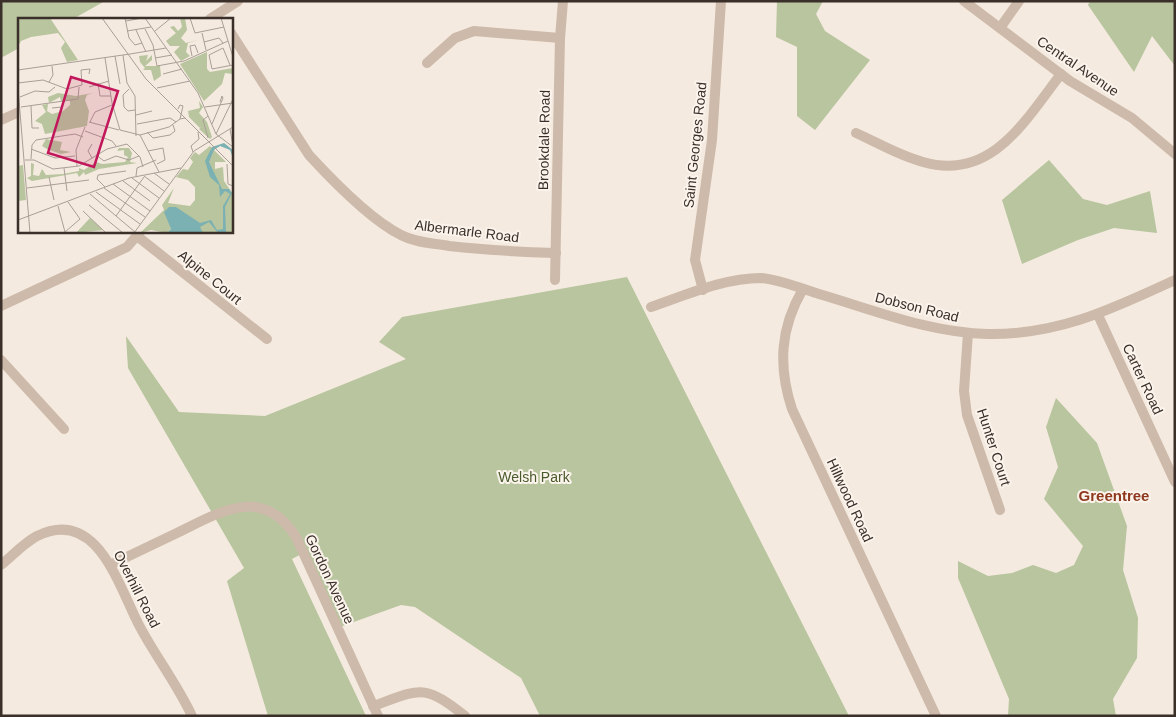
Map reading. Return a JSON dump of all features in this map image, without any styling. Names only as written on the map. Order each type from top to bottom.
[{"type":"street","points":[[217,17],[238,1]]},
{"type":"street","name":"Brookdale Road","points":[[555,280],[560,38],[563,1]]},
{"type":"street","name":"Saint Georges Road","points":[[703,290],[695,260],[712,140],[721,1]]},
{"type":"street","name":"Central Avenue","points":[[964,1],[1061,74],[1132,118],[1175,154]]},
{"type":"street","points":[[1000,28],[1019,1]]},
{"type":"street","points":[[428,63],[454,38],[474,31],[560,38]]},
{"type":"street","name":"Albermarle Road","points":[[232,35],[309,156],[324,172],[386,226],[402,236],[420,242],[503,252],[556,253]]},
{"type":"street","points":[[856,133],[924,162],[958,165],[980,160],[995,153],[1008,142],[1061,74]]},
{"type":"street","points":[[1,120],[18,112]]},
{"type":"street","points":[[1,306],[127,247],[139,234]]},
{"type":"street","name":"Alpine Court","points":[[139,234],[267,339]]},
{"type":"street","name":"Dobson Road","points":[[651,307],[732,282],[762,278],[928,326],[968,333],[1017,334],[1075,323],[1098,315],[1175,280]]},
{"type":"street","name":"Hillwood Road","points":[[803,289],[791,312],[784,338],[782,364],[786,390],[792,409],[936,716]]},
{"type":"street","name":"Carter Road","points":[[1098,315],[1175,482]]},
{"type":"street","name":"Hunter Court","points":[[968,333],[964,392],[967,415],[1000,510]]},
{"type":"street","points":[[1,360],[64,429]]},
{"type":"street","name":"Gordon Avenue","points":[[110,565],[224,510],[248,506],[271,512],[289,527],[296,537],[375,711]]},
{"type":"street","name":"Overhill Road","points":[[1,565],[37,537],[58,531],[74,532],[94,542],[110,565],[140,628],[176,685],[192,716]]},
{"type":"street","points":[[375,711],[412,692],[426,691],[444,699],[465,716]]},
{"type":"green space","points":[[1,1],[105,1],[75,18],[18,18],[18,49],[1,58]]},
{"type":"green space","points":[[777,1],[823,1],[816,14],[825,31],[870,60],[815,130],[797,116],[797,47],[776,37]]},
{"type":"green space","points":[[1090,1],[1175,1],[1175,66],[1152,36],[1134,72],[1088,5]]},
{"type":"green space","points":[[1049,160],[1083,199],[1107,205],[1150,191],[1157,233],[1114,228],[1078,240],[1022,264],[1002,200]]},
{"type":"green space","name":"Welsh Park","points":[[627,277],[849,716],[540,716],[521,678],[415,607],[401,605],[337,628],[303,553],[292,559],[366,716],[268,716],[227,581],[244,568],[128,368],[126,336],[179,412],[265,416],[406,359],[379,342],[402,317]]},
{"type":"green space","points":[[1056,398],[1097,443],[1127,526],[1123,570],[1138,618],[1137,658],[1113,699],[1116,716],[1008,716],[1009,699],[958,578],[958,561],[988,576],[1012,573],[1033,565],[1056,573],[1074,565],[1083,546],[1044,499],[1058,467],[1046,427]]},
{"type":"district","name":"Greentree","points":[[1114,495]]}]
